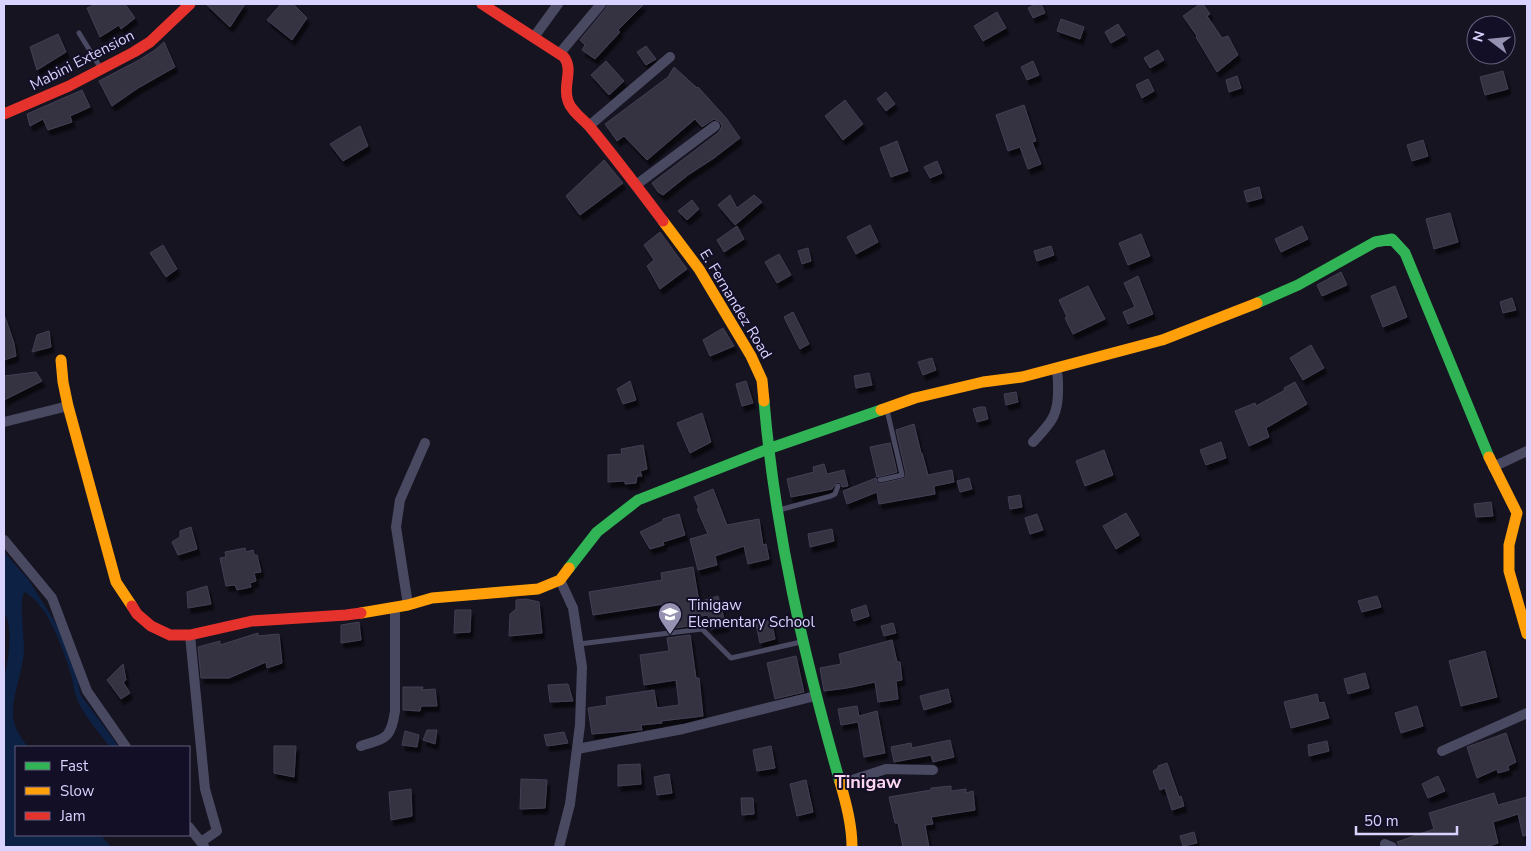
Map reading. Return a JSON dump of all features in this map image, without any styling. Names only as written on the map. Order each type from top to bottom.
[{"type":"street","name":"Mabini Extension","points":[[4,114],[102,70],[150,42],[190,4]]},
{"type":"street","points":[[482,4],[560,54],[601,4]]},
{"type":"street","points":[[534,37],[558,4]]},
{"type":"street","name":"E. Fernandez Road","points":[[560,54],[568,62],[569,68],[566,85],[567,100],[571,107],[589,126],[636,185],[699,269],[751,356],[762,380],[768,448],[784,552],[815,696],[850,826],[852,847]]},
{"type":"street","points":[[589,126],[670,57]]},
{"type":"street","points":[[636,185],[715,126]]},
{"type":"street","points":[[61,360],[68,406],[116,582],[137,614],[151,626],[170,635],[190,635],[252,621],[346,615],[395,608],[432,598],[538,589],[560,580],[597,532],[638,500],[713,469],[886,407],[946,389],[1022,377],[1162,340],[1233,313],[1298,285],[1375,242],[1392,240],[1405,253],[1493,467],[1516,513],[1515,525],[1509,545],[1510,571],[1527,634]]},
{"type":"street","points":[[1033,442],[1055,415],[1059,399],[1058,373],[1056,369]]},
{"type":"street","points":[[4,422],[68,406]]},
{"type":"street","points":[[408,605],[396,527],[400,500],[425,443]]},
{"type":"street","points":[[1493,467],[1527,451]]},
{"type":"street","points":[[4,540],[52,598],[87,691],[125,746]]},
{"type":"street","points":[[559,847],[570,804],[580,725],[582,667],[573,608],[560,580]]},
{"type":"street","points":[[360,746],[384,739],[392,728],[395,711],[395,608]]},
{"type":"street","points":[[190,635],[205,789],[217,831],[203,845],[190,828]]},
{"type":"street","points":[[577,749],[683,729],[815,696]]},
{"type":"street","points":[[1442,751],[1527,713]]},
{"type":"street","points":[[840,784],[886,769],[933,770]]},
{"type":"lane","points":[[79,33],[102,70]]},
{"type":"lane","points":[[880,480],[902,475],[886,407]]},
{"type":"lane","points":[[778,510],[831,496],[835,494],[838,486]]},
{"type":"lane","points":[[579,644],[702,629],[731,658],[802,642]]},
{"type":"water","points":[[4,552],[28,579],[62,633],[76,669],[80,694],[118,746],[109,746],[86,715],[75,693],[72,676],[54,628],[40,605],[24,592],[22,612],[24,650],[14,700],[13,716],[16,729],[27,746],[15,746],[15,836],[102,836],[111,847],[4,847],[4,678],[8,654],[9,627],[4,613]]},
{"type":"building","points":[[97,4],[125,4],[135,18],[121,29],[119,25],[100,37],[87,8]]},
{"type":"building","points":[[206,4],[245,4],[230,27]]},
{"type":"building","points":[[281,4],[293,4],[307,18],[292,40],[267,20]]},
{"type":"building","points":[[608,4],[644,4],[618,30],[620,32],[595,59],[582,50],[585,45],[580,40]]},
{"type":"building","points":[[1041,4],[1045,13],[1033,18],[1028,8]]},
{"type":"building","points":[[1200,4],[1203,4],[1210,14],[1207,16],[1222,38],[1228,36],[1238,55],[1217,72],[1197,36],[1183,16]]},
{"type":"building","points":[[997,12],[1006,28],[983,41],[974,26]]},
{"type":"building","points":[[1061,19],[1084,27],[1080,39],[1057,31]]},
{"type":"building","points":[[1118,24],[1125,35],[1111,43],[1105,32]]},
{"type":"building","points":[[58,34],[66,52],[37,70],[30,47]]},
{"type":"building","points":[[164,42],[175,67],[138,88],[112,106],[99,81],[139,60]]},
{"type":"building","points":[[646,46],[656,59],[646,65],[637,52]]},
{"type":"building","points":[[1158,50],[1164,60],[1150,68],[1144,58]]},
{"type":"building","points":[[606,61],[624,81],[609,95],[591,75]]},
{"type":"building","points":[[1033,61],[1039,75],[1027,80],[1021,67]]},
{"type":"building","points":[[674,67],[698,87],[726,118],[740,138],[663,195],[658,192],[652,183],[719,132],[722,126],[720,122],[714,119],[702,127],[695,119],[647,160],[624,136],[617,141],[605,124],[668,77]]},
{"type":"building","points":[[1503,71],[1508,89],[1485,95],[1480,77]]},
{"type":"building","points":[[1237,76],[1241,88],[1229,92],[1226,80]]},
{"type":"building","points":[[1148,79],[1154,91],[1142,98],[1136,85]]},
{"type":"building","points":[[82,90],[90,107],[70,116],[72,122],[48,130],[43,119],[30,126],[27,114]]},
{"type":"building","points":[[886,92],[895,104],[886,111],[877,99]]},
{"type":"building","points":[[845,100],[863,124],[843,140],[825,116]]},
{"type":"building","points":[[1024,105],[1036,141],[1032,142],[1041,164],[1028,169],[1020,147],[1008,151],[996,115]]},
{"type":"building","points":[[360,126],[368,146],[343,161],[330,144]]},
{"type":"building","points":[[1423,140],[1428,156],[1412,161],[1407,145]]},
{"type":"building","points":[[897,141],[908,171],[891,177],[880,148]]},
{"type":"building","points":[[604,160],[623,183],[580,215],[566,196]]},
{"type":"building","points":[[937,161],[942,173],[930,178],[924,167]]},
{"type":"building","points":[[1259,187],[1262,198],[1247,202],[1244,191]]},
{"type":"building","points":[[730,195],[737,208],[754,195],[762,202],[735,225],[718,205]]},
{"type":"building","points":[[692,200],[699,209],[687,220],[678,211]]},
{"type":"building","points":[[1450,213],[1458,242],[1434,249],[1426,219]]},
{"type":"building","points":[[870,225],[878,242],[856,254],[847,237]]},
{"type":"building","points":[[737,226],[744,239],[724,252],[717,240]]},
{"type":"building","points":[[1302,226],[1308,239],[1281,252],[1275,239]]},
{"type":"building","points":[[660,232],[687,269],[660,289],[647,266],[654,260],[644,245]]},
{"type":"building","points":[[1141,234],[1150,256],[1128,265],[1119,243]]},
{"type":"building","points":[[163,245],[177,269],[166,277],[150,253]]},
{"type":"building","points":[[1051,246],[1054,255],[1037,261],[1034,251]]},
{"type":"building","points":[[808,248],[811,261],[802,264],[798,251]]},
{"type":"building","points":[[779,254],[791,275],[777,283],[765,262]]},
{"type":"building","points":[[1341,272],[1347,285],[1322,296],[1317,285]]},
{"type":"building","points":[[1138,276],[1153,314],[1128,324],[1123,312],[1135,307],[1124,283]]},
{"type":"building","points":[[1088,286],[1105,319],[1073,334],[1059,300]]},
{"type":"building","points":[[1395,286],[1407,317],[1383,327],[1371,296]]},
{"type":"building","points":[[1512,298],[1516,310],[1503,313],[1500,302]]},
{"type":"building","points":[[793,312],[809,344],[800,349],[784,317]]},
{"type":"building","points":[[4,317],[14,343],[16,356],[4,360]]},
{"type":"building","points":[[723,328],[734,346],[710,356],[703,340]]},
{"type":"building","points":[[49,331],[51,347],[32,352],[37,335]]},
{"type":"building","points":[[1311,345],[1324,368],[1303,380],[1290,358]]},
{"type":"building","points":[[932,358],[936,370],[923,375],[918,362]]},
{"type":"building","points":[[36,372],[42,381],[4,400],[4,376]]},
{"type":"building","points":[[869,373],[872,385],[856,388],[854,376]]},
{"type":"building","points":[[630,381],[636,400],[623,404],[617,389]]},
{"type":"building","points":[[746,381],[753,403],[742,406],[736,384]]},
{"type":"building","points":[[1295,382],[1307,404],[1266,428],[1269,437],[1249,446],[1235,411],[1255,403],[1256,406],[1285,390],[1284,388]]},
{"type":"building","points":[[1016,392],[1018,402],[1006,405],[1004,394]]},
{"type":"building","points":[[985,407],[988,419],[977,422],[973,409]]},
{"type":"building","points":[[702,413],[711,442],[690,453],[677,423]]},
{"type":"building","points":[[914,424],[928,475],[952,470],[954,482],[934,486],[935,494],[879,504],[877,492],[847,504],[843,491],[876,478],[877,483],[880,484],[905,478],[906,474],[896,430]]},
{"type":"building","points":[[1221,442],[1226,458],[1206,465],[1200,450]]},
{"type":"building","points":[[890,443],[897,472],[877,477],[870,447]]},
{"type":"building","points":[[643,445],[647,469],[640,471],[642,476],[637,476],[636,483],[625,484],[625,481],[608,482],[608,455],[622,454],[621,449]]},
{"type":"building","points":[[1104,450],[1113,475],[1085,486],[1076,461]]},
{"type":"building","points":[[824,464],[827,474],[844,470],[848,486],[842,487],[841,483],[837,482],[832,489],[791,497],[787,479],[814,472],[813,467]]},
{"type":"building","points":[[969,478],[972,489],[960,492],[957,481]]},
{"type":"building","points":[[713,489],[727,525],[759,519],[763,545],[766,544],[769,559],[748,564],[744,546],[715,556],[717,565],[698,570],[690,539],[708,534],[694,497]]},
{"type":"building","points":[[1020,495],[1022,507],[1010,509],[1008,497]]},
{"type":"building","points":[[1491,502],[1493,516],[1476,517],[1474,504]]},
{"type":"building","points":[[1126,513],[1139,535],[1116,549],[1103,526]]},
{"type":"building","points":[[679,514],[685,535],[663,542],[664,545],[650,549],[640,532],[663,521],[663,519]]},
{"type":"building","points":[[1037,514],[1043,530],[1030,534],[1025,518]]},
{"type":"building","points":[[191,527],[197,549],[178,555],[172,542],[180,537],[180,531]]},
{"type":"building","points":[[832,529],[834,541],[810,547],[808,534]]},
{"type":"building","points":[[245,548],[246,552],[253,550],[254,555],[257,555],[261,572],[254,573],[256,581],[250,583],[251,587],[237,590],[235,585],[226,586],[220,558],[226,557],[225,552]]},
{"type":"building","points":[[693,567],[699,602],[718,596],[726,626],[711,629],[708,615],[688,618],[689,626],[668,629],[664,604],[593,615],[589,592],[662,580],[661,573]]},
{"type":"building","points":[[207,586],[211,604],[188,608],[187,592]]},
{"type":"building","points":[[1377,596],[1381,607],[1362,612],[1358,601]]},
{"type":"building","points":[[526,599],[539,602],[542,633],[509,636],[510,614],[516,609],[516,600]]},
{"type":"building","points":[[866,605],[869,616],[854,621],[851,610]]},
{"type":"building","points":[[455,610],[471,610],[470,632],[454,633]]},
{"type":"building","points":[[771,620],[775,639],[760,643],[756,624]]},
{"type":"building","points":[[359,622],[361,640],[341,643],[341,625]]},
{"type":"building","points":[[893,623],[896,633],[884,636],[881,626]]},
{"type":"building","points":[[258,633],[258,636],[279,634],[282,663],[267,668],[266,662],[229,678],[201,678],[198,647],[220,641],[220,645]]},
{"type":"building","points":[[690,635],[696,678],[699,678],[703,716],[641,725],[642,730],[592,734],[588,708],[607,705],[606,697],[654,690],[657,708],[679,705],[676,680],[644,685],[640,655],[669,651],[667,638]]},
{"type":"building","points":[[892,640],[897,662],[900,662],[902,680],[896,681],[898,699],[878,702],[875,682],[824,691],[820,668],[841,664],[839,654]]},
{"type":"building","points":[[1485,651],[1497,697],[1461,706],[1449,661]]},
{"type":"building","points":[[796,656],[804,692],[775,699],[767,663]]},
{"type":"building","points":[[123,664],[126,680],[123,682],[130,693],[121,699],[107,680]]},
{"type":"building","points":[[1365,673],[1369,688],[1348,694],[1344,679]]},
{"type":"building","points":[[568,684],[573,701],[550,702],[548,685]]},
{"type":"building","points":[[403,687],[423,687],[422,690],[435,689],[437,706],[421,706],[420,711],[403,710]]},
{"type":"building","points":[[948,689],[951,702],[924,710],[920,696]]},
{"type":"building","points":[[1317,694],[1319,703],[1324,702],[1329,718],[1291,728],[1284,702]]},
{"type":"building","points":[[857,706],[859,716],[877,711],[885,753],[864,757],[858,722],[841,725],[838,709]]},
{"type":"building","points":[[1417,706],[1423,726],[1401,733],[1395,713]]},
{"type":"building","points":[[427,730],[437,730],[435,744],[423,740]]},
{"type":"building","points":[[405,731],[419,735],[417,747],[402,745]]},
{"type":"building","points":[[564,732],[568,743],[547,746],[544,735]]},
{"type":"building","points":[[1506,733],[1516,762],[1508,766],[1509,770],[1498,773],[1497,769],[1477,778],[1467,747]]},
{"type":"building","points":[[950,740],[954,757],[933,762],[931,755],[894,762],[891,747],[911,743],[912,748]]},
{"type":"building","points":[[1327,741],[1329,751],[1309,756],[1308,745]]},
{"type":"building","points":[[274,746],[296,746],[294,777],[274,773]]},
{"type":"building","points":[[771,746],[775,768],[757,771],[753,750]]},
{"type":"building","points":[[1167,763],[1184,806],[1172,810],[1165,788],[1160,790],[1153,771],[1158,766]]},
{"type":"building","points":[[640,764],[641,784],[618,786],[618,765]]},
{"type":"building","points":[[669,774],[672,793],[657,795],[654,777]]},
{"type":"building","points":[[1438,776],[1445,791],[1428,798],[1422,784]]},
{"type":"building","points":[[521,779],[547,780],[545,808],[520,809]]},
{"type":"building","points":[[806,780],[813,812],[797,816],[790,784]]},
{"type":"building","points":[[951,786],[951,791],[966,789],[966,793],[973,791],[975,810],[931,817],[933,824],[925,825],[929,847],[903,847],[898,823],[895,823],[889,797],[931,790],[931,788]]},
{"type":"building","points":[[411,789],[412,816],[391,820],[389,792]]},
{"type":"building","points":[[1494,793],[1498,805],[1527,797],[1527,835],[1523,836],[1518,814],[1493,822],[1498,843],[1486,847],[1399,847],[1397,842],[1434,829],[1429,813]]},
{"type":"building","points":[[741,798],[753,798],[754,814],[742,815]]},
{"type":"building","points":[[1194,832],[1197,843],[1183,846],[1180,836]]},
{"type":"traffic: fast","points":[[1257,303],[1298,285],[1375,242],[1392,239],[1405,253],[1489,457]]},
{"type":"traffic: fast","points":[[764,401],[775,498],[783,546],[814,688],[840,782]]},
{"type":"traffic: fast","points":[[569,568],[597,532],[638,500],[768,449],[881,410]]},
{"type":"traffic: slow","points":[[663,221],[699,269],[751,356],[762,380],[764,401]]},
{"type":"traffic: slow","points":[[881,410],[915,398],[983,382],[1022,377],[1162,340],[1257,303]]},
{"type":"traffic: slow","points":[[61,360],[68,406],[116,582],[132,606]]},
{"type":"traffic: slow","points":[[1489,457],[1517,513],[1509,545],[1509,571],[1527,634]]},
{"type":"traffic: slow","points":[[361,613],[408,605],[432,598],[538,589],[560,580],[569,568]]},
{"type":"traffic: slow","points":[[840,782],[850,822],[852,847]]},
{"type":"traffic: jam","points":[[4,114],[69,86],[134,52],[150,42],[190,4]]},
{"type":"traffic: jam","points":[[482,4],[564,57],[568,67],[566,90],[574,112],[590,127],[609,150],[663,221]]},
{"type":"traffic: jam","points":[[132,606],[137,614],[151,626],[170,635],[190,635],[252,621],[361,613]]},
{"type":"place","name":"Tinigaw Elementary School","points":[[670,635]]},
{"type":"district","name":"Tinigaw","points":[[868,782]]}]
